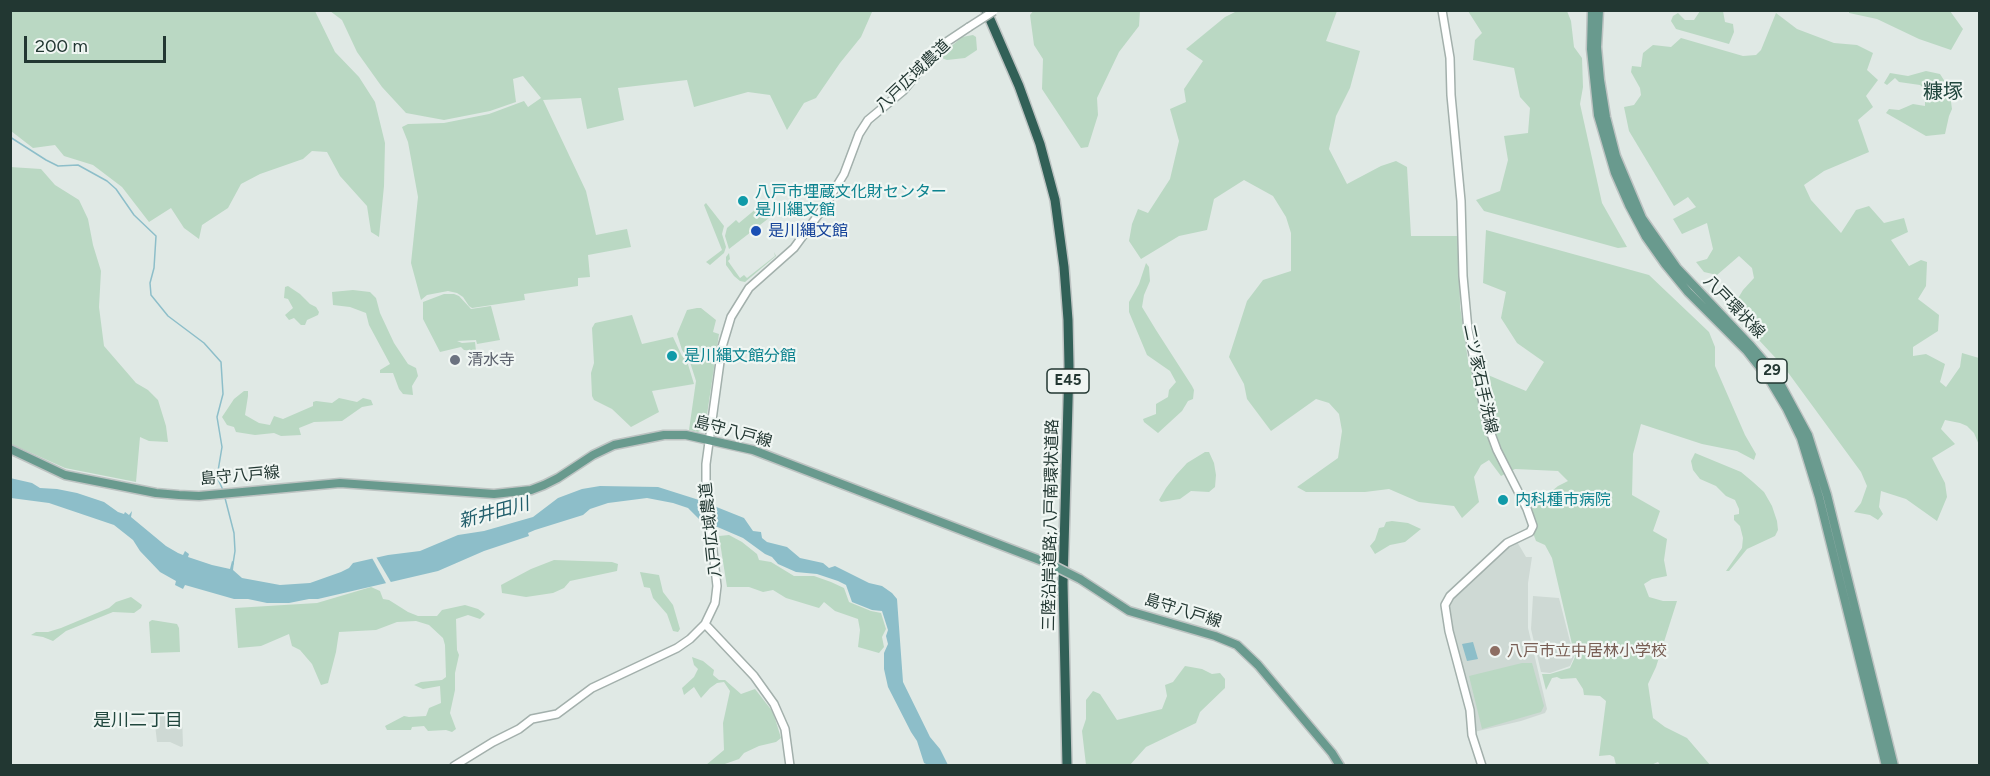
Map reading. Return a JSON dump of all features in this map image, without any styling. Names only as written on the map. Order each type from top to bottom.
[{"type":"highway","name":"三陸沿岸道路;八戸南環状道路","points":[[992,11],[1042,153],[1055,200],[1064,267],[1069,366],[1063,583],[1066,765]]},
{"type":"main road","name":"八戸環状線","points":[[1592,10],[1591,50],[1598,116],[1615,173],[1629,205],[1646,237],[1665,264],[1688,292],[1747,351],[1769,379],[1801,438],[1819,497],[1886,765]]},
{"type":"main road","name":"八戸環状線","points":[[1599,10],[1599,69],[1606,117],[1616,156],[1642,218],[1677,268],[1752,346],[1774,374],[1794,406],[1808,435],[1827,495],[1894,765]]},
{"type":"main road","name":"島守八戸線","points":[[10,449],[65,475],[167,494],[199,496],[340,483],[494,494],[519,492],[544,485],[593,454],[614,445],[675,434],[753,450],[1050,564],[1080,579],[1129,610],[1237,645],[1265,672],[1340,765]]},
{"type":"street","name":"二ツ家石手洗線","points":[[1442,10],[1450,58],[1468,330],[1486,423],[1533,526],[1530,532],[1507,543],[1450,596],[1445,605],[1449,631],[1470,710],[1472,735],[1482,765]]},
{"type":"street","name":"八戸広域農道","points":[[705,624],[717,594],[706,490],[709,441],[722,347],[734,309],[749,288],[794,248],[813,224],[840,182],[859,134],[868,120],[903,91],[939,47],[992,11]]},
{"type":"street","points":[[454,765],[519,729],[532,719],[556,714],[592,688],[677,648],[705,624],[754,676],[774,704],[787,736],[790,765]]},
{"type":"shaded area","name":"八戸市立中居林小学校","points":[[1516,540],[1526,557],[1532,557],[1528,583],[1528,628],[1547,709],[1545,713],[1521,721],[1474,732],[1450,625],[1448,605],[1452,598]]},
{"type":"shaded area","points":[[1533,596],[1559,598],[1574,657],[1570,666],[1550,673],[1541,672],[1531,629]]},
{"type":"shaded area","points":[[182,714],[183,746],[170,742],[157,742],[154,716]]},
{"type":"green space","points":[[1034,10],[1140,11],[1139,26],[1119,52],[1097,98],[1098,115],[1088,147],[1081,148],[1042,89],[1043,59],[1034,45],[1030,15]]},
{"type":"green space","points":[[10,11],[315,11],[335,52],[359,77],[375,102],[385,143],[379,237],[371,232],[367,206],[340,176],[327,152],[312,151],[303,159],[260,174],[241,184],[228,208],[202,225],[199,239],[184,228],[171,208],[149,222],[122,187],[93,165],[64,156],[55,145],[33,148],[11,131]]},
{"type":"green space","points":[[330,11],[883,11],[872,12],[861,37],[816,98],[804,103],[787,130],[770,95],[748,92],[694,107],[687,80],[618,88],[624,120],[587,129],[581,98],[543,100],[586,191],[596,235],[627,229],[631,247],[588,255],[590,277],[578,278],[578,286],[524,294],[525,300],[472,308],[463,297],[448,291],[427,295],[421,300],[411,263],[418,197],[408,142],[402,127],[408,124],[444,123],[489,114],[524,101],[528,107],[541,98],[523,76],[513,79],[516,102],[490,111],[444,120],[406,113],[382,87],[357,52],[342,20]]},
{"type":"green space","points":[[1237,11],[1337,11],[1326,41],[1360,51],[1350,88],[1336,116],[1329,149],[1347,184],[1381,166],[1396,161],[1407,167],[1411,236],[1459,236],[1460,306],[1469,367],[1526,391],[1544,362],[1517,343],[1501,318],[1506,292],[1483,283],[1486,230],[1649,275],[1709,332],[1715,347],[1715,366],[1745,435],[1756,454],[1754,460],[1737,451],[1702,444],[1641,424],[1633,454],[1632,495],[1660,511],[1653,531],[1667,539],[1664,560],[1667,576],[1652,579],[1644,584],[1649,597],[1663,601],[1677,601],[1656,667],[1648,684],[1653,718],[1687,738],[1711,766],[1661,766],[1658,762],[1651,765],[1616,765],[1614,757],[1599,756],[1606,701],[1600,696],[1584,695],[1576,678],[1552,678],[1546,690],[1542,674],[1570,668],[1575,657],[1552,558],[1545,545],[1536,541],[1533,533],[1537,528],[1536,522],[1530,509],[1558,486],[1568,481],[1558,471],[1515,469],[1501,476],[1489,460],[1481,465],[1474,477],[1479,502],[1462,518],[1454,506],[1419,502],[1389,489],[1365,492],[1306,492],[1297,487],[1338,458],[1342,431],[1339,414],[1329,403],[1316,399],[1271,431],[1247,399],[1244,384],[1229,357],[1247,301],[1263,280],[1291,271],[1291,233],[1286,217],[1273,196],[1244,180],[1214,199],[1207,230],[1179,236],[1141,259],[1129,241],[1138,209],[1148,213],[1170,179],[1179,141],[1170,109],[1186,102],[1184,89],[1203,61],[1186,49],[1225,17]]},
{"type":"green space","points":[[1468,11],[1567,11],[1571,21],[1574,47],[1582,58],[1583,87],[1580,104],[1602,203],[1627,247],[1618,248],[1484,211],[1476,200],[1500,191],[1508,160],[1504,136],[1528,133],[1530,108],[1520,97],[1514,68],[1473,60],[1475,40],[1482,33]]},
{"type":"green space","points":[[1700,11],[1723,11],[1725,22],[1733,24],[1734,32],[1729,44],[1676,29],[1671,21],[1678,13],[1685,20],[1694,20]]},
{"type":"green space","points":[[1849,11],[1950,11],[1963,29],[1951,50],[1919,39],[1877,19],[1849,13]]},
{"type":"green space","points":[[1776,13],[1797,29],[1834,43],[1857,45],[1873,53],[1867,70],[1878,80],[1866,96],[1873,107],[1858,120],[1869,152],[1824,171],[1804,185],[1811,200],[1841,233],[1856,210],[1869,206],[1884,223],[1904,218],[1908,232],[1891,240],[1909,266],[1921,260],[1927,262],[1926,286],[1918,299],[1939,315],[1938,331],[1913,347],[1913,356],[1926,354],[1945,364],[1940,382],[1946,387],[1960,367],[1962,353],[1979,358],[1979,445],[1974,433],[1967,426],[1945,420],[1941,429],[1955,444],[1932,458],[1945,483],[1947,497],[1937,521],[1906,499],[1881,491],[1879,507],[1883,514],[1878,520],[1870,515],[1854,512],[1861,503],[1867,486],[1861,472],[1784,367],[1731,310],[1743,290],[1754,278],[1752,268],[1739,256],[1717,275],[1704,272],[1696,262],[1707,259],[1713,249],[1707,223],[1682,234],[1673,219],[1696,207],[1688,197],[1674,206],[1629,131],[1624,107],[1634,105],[1641,95],[1640,88],[1631,72],[1632,66],[1641,67],[1643,53],[1653,45],[1671,47],[1681,38],[1743,56],[1756,55],[1761,50]]},
{"type":"green space","points":[[973,35],[976,37],[977,50],[965,58],[947,60],[939,57],[962,37]]},
{"type":"green space","points":[[1926,71],[1940,74],[1949,88],[1952,109],[1945,134],[1926,136],[1886,113],[1889,109],[1899,110],[1913,104],[1925,106],[1925,89],[1920,85],[1899,82],[1895,78],[1887,85],[1884,83],[1890,73],[1908,76]]},
{"type":"green space","points":[[10,167],[41,169],[55,185],[79,200],[88,219],[101,271],[99,307],[104,346],[136,383],[158,400],[166,426],[168,442],[149,441],[140,437],[136,482],[65,468],[11,444]]},
{"type":"green space","points":[[706,203],[724,226],[722,234],[726,247],[724,253],[710,265],[706,262],[722,250],[704,205]]},
{"type":"green space","points":[[757,208],[769,218],[729,249],[725,236],[727,228],[736,220],[739,223]]},
{"type":"green space","points":[[774,252],[776,256],[745,282],[734,276],[726,265],[726,257],[729,253],[728,261],[740,278],[744,275],[747,278],[775,256]]},
{"type":"green space","points":[[1146,263],[1149,267],[1150,281],[1142,307],[1194,390],[1193,399],[1188,401],[1182,411],[1158,433],[1143,419],[1156,414],[1156,404],[1168,397],[1169,390],[1176,382],[1170,371],[1147,355],[1129,312],[1129,302],[1139,284]]},
{"type":"green space","points":[[288,286],[316,307],[318,315],[307,320],[305,325],[301,325],[294,318],[289,320],[285,315],[293,308],[288,299],[284,298],[285,287]]},
{"type":"green space","points":[[353,290],[370,292],[376,298],[380,313],[394,343],[408,364],[416,368],[418,376],[412,386],[413,395],[403,394],[393,373],[380,373],[380,370],[390,364],[369,325],[366,313],[350,307],[333,305],[332,292]]},
{"type":"green space","points":[[444,294],[459,296],[471,309],[491,306],[500,340],[477,344],[476,340],[457,341],[475,342],[476,351],[464,350],[461,347],[440,352],[423,319],[423,302]]},
{"type":"green space","points":[[701,308],[716,320],[713,332],[719,334],[705,428],[698,432],[689,430],[696,381],[677,334],[687,310]]},
{"type":"green space","points":[[632,315],[642,344],[673,337],[687,361],[694,384],[652,391],[659,412],[631,427],[612,409],[594,400],[591,373],[594,363],[592,328],[595,323]]},
{"type":"green space","points":[[244,391],[248,391],[245,415],[259,423],[270,425],[274,416],[283,419],[313,406],[313,402],[316,401],[332,403],[339,398],[357,402],[363,398],[371,400],[373,405],[362,407],[342,421],[314,422],[299,428],[301,435],[281,436],[274,433],[255,435],[236,432],[234,427],[227,425],[222,417],[234,399]]},
{"type":"green space","points":[[1209,452],[1214,463],[1215,487],[1209,492],[1191,491],[1180,499],[1161,502],[1159,500],[1176,475],[1187,463]]},
{"type":"green space","points":[[1695,453],[1741,472],[1764,492],[1777,521],[1778,530],[1775,536],[1747,549],[1729,571],[1726,571],[1742,548],[1743,538],[1740,526],[1734,520],[1734,515],[1739,514],[1739,509],[1735,500],[1726,496],[1716,486],[1700,479],[1693,470],[1691,461]]},
{"type":"green space","points":[[1386,522],[1408,523],[1421,529],[1405,542],[1390,545],[1375,554],[1370,546],[1379,528],[1384,527]]},
{"type":"green space","points":[[729,535],[757,554],[759,560],[771,562],[794,576],[814,576],[831,582],[844,588],[849,602],[881,613],[886,629],[882,637],[884,647],[879,653],[858,647],[860,630],[858,619],[835,611],[824,602],[819,608],[786,598],[773,590],[763,592],[749,587],[727,587],[719,536]]},
{"type":"green space","points":[[554,560],[618,564],[617,571],[570,581],[564,588],[553,593],[526,597],[502,593],[501,585]]},
{"type":"green space","points":[[640,572],[659,575],[663,592],[673,605],[680,629],[678,632],[673,631],[667,614],[653,598],[650,588],[644,587]]},
{"type":"green space","points":[[371,587],[380,591],[383,599],[418,616],[437,616],[442,610],[465,605],[485,614],[480,619],[468,615],[456,619],[459,655],[450,713],[456,729],[452,732],[428,731],[424,726],[412,727],[411,730],[387,730],[385,726],[404,716],[426,716],[429,708],[441,703],[440,686],[423,689],[414,685],[442,680],[446,677],[443,638],[429,625],[416,621],[397,622],[376,630],[339,632],[328,683],[321,685],[312,664],[300,650],[292,646],[289,634],[261,646],[238,648],[235,608],[317,603]]},
{"type":"green space","points":[[131,597],[142,605],[134,613],[113,612],[66,631],[53,641],[31,635],[61,628]]},
{"type":"green space","points":[[152,620],[177,624],[180,652],[151,653],[149,622]]},
{"type":"green space","points":[[692,657],[703,661],[714,670],[713,675],[719,680],[725,680],[741,694],[755,689],[773,712],[781,738],[776,742],[744,753],[739,759],[722,765],[706,765],[724,750],[723,723],[730,691],[724,682],[717,683],[701,698],[694,687],[684,695],[682,688],[694,677],[698,669]]},
{"type":"green space","points":[[1522,663],[1532,663],[1544,706],[1541,712],[1482,729],[1469,676]]},
{"type":"green space","points":[[1185,666],[1202,669],[1212,674],[1220,673],[1225,679],[1225,688],[1200,712],[1196,723],[1146,747],[1130,765],[1086,765],[1082,731],[1086,719],[1086,700],[1093,691],[1100,694],[1117,720],[1162,709],[1167,696],[1165,685],[1173,682]]},
{"type":"water","points":[[10,478],[32,483],[40,488],[77,493],[104,502],[124,514],[125,512],[129,515],[132,511],[131,517],[178,553],[183,555],[185,551],[189,554],[188,557],[230,569],[232,561],[234,562],[233,570],[242,578],[280,585],[310,583],[341,572],[353,563],[420,551],[458,535],[484,531],[533,517],[558,498],[582,489],[600,486],[658,487],[744,518],[753,531],[761,532],[762,538],[767,542],[787,547],[800,558],[823,563],[829,568],[835,566],[869,583],[882,586],[892,593],[897,599],[903,682],[930,737],[940,749],[948,765],[924,763],[917,741],[888,687],[884,669],[884,653],[888,644],[886,636],[888,630],[882,611],[872,610],[852,602],[846,585],[817,574],[796,572],[778,564],[772,557],[743,538],[699,519],[688,508],[673,503],[647,498],[608,503],[590,509],[583,515],[535,530],[528,533],[529,536],[484,551],[438,571],[318,599],[267,603],[234,599],[185,585],[183,589],[175,585],[176,581],[160,572],[133,540],[114,525],[49,503],[11,498]]},
{"type":"water","points":[[1473,642],[1478,659],[1467,661],[1462,644]]},
{"type":"pier","points":[[375,555],[392,584],[387,585],[371,556]]},
{"type":"waterway","points":[[10,137],[58,166],[78,165],[107,181],[116,189],[134,215],[156,236],[154,268],[150,283],[151,295],[168,316],[204,343],[221,362],[223,394],[217,417],[222,447],[217,477],[223,490]]},
{"type":"waterway","points":[[225,498],[234,533],[233,564]]},
{"type":"place","name":"八戸市埋蔵文化財センター 是川縄文館","points":[[743,201]]},
{"type":"place","name":"是川縄文館","points":[[756,231]]},
{"type":"place","name":"是川縄文館分館","points":[[672,356]]},
{"type":"place","name":"清水寺","points":[[455,360]]},
{"type":"place","name":"内科種市病院","points":[[1503,500]]},
{"type":"place","name":"八戸市立中居林小学校","points":[[1495,651]]},
{"type":"district","name":"糠塚","points":[[1943,92]]},
{"type":"district","name":"是川二丁目","points":[[138,721]]},
{"type":"water label","name":"新井田川","points":[[494,513]]}]
